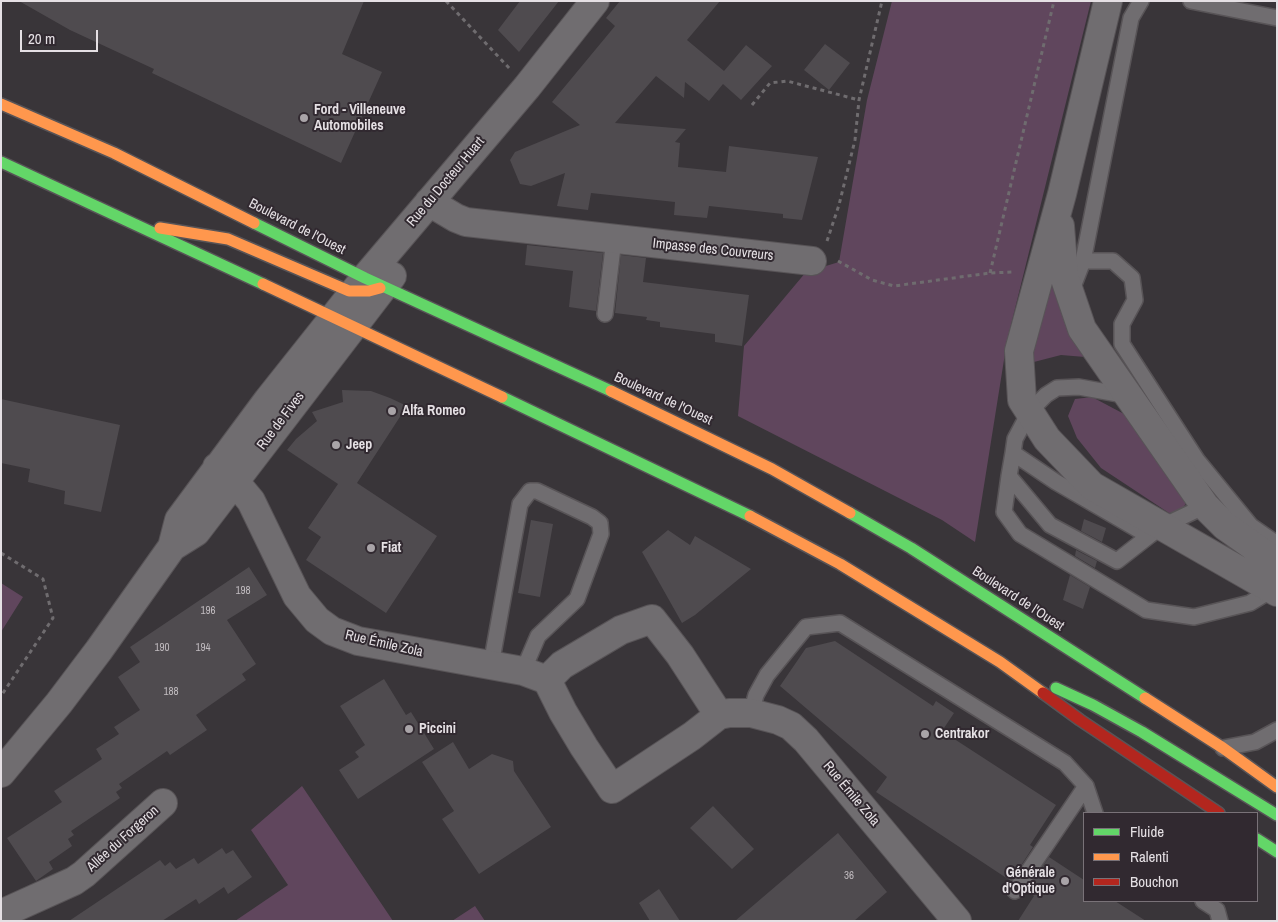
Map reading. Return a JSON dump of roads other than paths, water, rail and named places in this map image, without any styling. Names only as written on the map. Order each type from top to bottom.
[{"type":"main road","name":"Boulevard de l'Ouest","points":[[1,104],[114,153],[368,285],[596,384],[772,469],[911,548],[1223,748],[1277,787]]},
{"type":"main road","points":[[1,162],[136,224],[772,526],[840,564],[1000,662],[1080,720],[1218,812]]},
{"type":"main road","points":[[136,224],[211,234],[228,239],[336,286],[368,285]]},
{"type":"main road","points":[[1000,662],[1093,706],[1142,732],[1277,815]]},
{"type":"main road","points":[[1258,839],[1277,852]]},
{"type":"street","name":"Rue du Docteur Huart","points":[[368,285],[436,206],[594,1]]},
{"type":"street","points":[[1108,1],[1062,194],[1019,351],[1022,400],[1047,439],[1092,486],[1156,531],[1276,593]]},
{"type":"street","points":[[1062,194],[1060,232],[1064,276],[1082,329],[1205,506],[1225,526],[1277,563]]},
{"type":"street","name":"Impasse des Couvreurs","points":[[436,206],[466,222],[614,239],[818,257]]},
{"type":"street","name":"Rue de Fives","points":[[1,773],[79,678],[172,547],[196,532],[226,475],[344,323],[368,285]]},
{"type":"street","name":"Rue Émile Zola","points":[[226,475],[247,495],[254,506],[297,596],[310,614],[325,626],[339,634],[369,644],[491,665],[535,676]]},
{"type":"street","points":[[652,619],[680,655],[720,715],[612,789],[571,726],[535,676],[562,664],[621,630],[652,619]]},
{"type":"street","name":"Rue Émile Zola","points":[[720,715],[751,713],[778,720],[798,731],[957,921]]},
{"type":"street","name":"Allée du Forgeron","points":[[1,914],[74,881],[163,803]]},
{"type":"lane","points":[[1070,293],[1083,261],[1131,18],[1141,1]]},
{"type":"lane","points":[[1191,1],[1277,18]]},
{"type":"lane","points":[[605,314],[614,239]]},
{"type":"lane","points":[[1083,261],[1113,261],[1132,278],[1135,300],[1122,324],[1122,344],[1197,460],[1251,526],[1277,544]]},
{"type":"lane","points":[[1131,397],[1079,387],[1057,388],[1046,395],[1030,411],[1015,439],[1004,512],[1020,534],[1146,610],[1194,617],[1250,603],[1276,593]]},
{"type":"lane","points":[[1013,453],[1056,482],[1156,531]]},
{"type":"lane","points":[[1009,476],[1050,525],[1117,561],[1156,531],[1205,506]]},
{"type":"lane","points":[[491,665],[520,504],[530,491],[537,491],[592,516],[600,523],[602,534],[577,599],[538,636],[535,676]]},
{"type":"lane","points":[[751,713],[756,695],[766,675],[806,627],[840,623],[1066,763],[1086,786],[1095,812]]},
{"type":"lane","points":[[1223,748],[1256,742],[1274,734]]},
{"type":"lane","points":[[1014,891],[1086,786]]},
{"type":"lane","points":[[1205,902],[1217,910],[1220,921]]},
{"type":"place","name":"Ford - Villeneuve Automobiles","points":[[304,118]]},
{"type":"place","name":"Alfa Romeo","points":[[392,411]]},
{"type":"place","name":"Jeep","points":[[336,445]]},
{"type":"place","name":"Fiat","points":[[371,548]]},
{"type":"place","name":"Piccini","points":[[409,729]]},
{"type":"place","name":"Centrakor","points":[[925,734]]},
{"type":"place","name":"Générale d'Optique","points":[[1065,881]]}]
